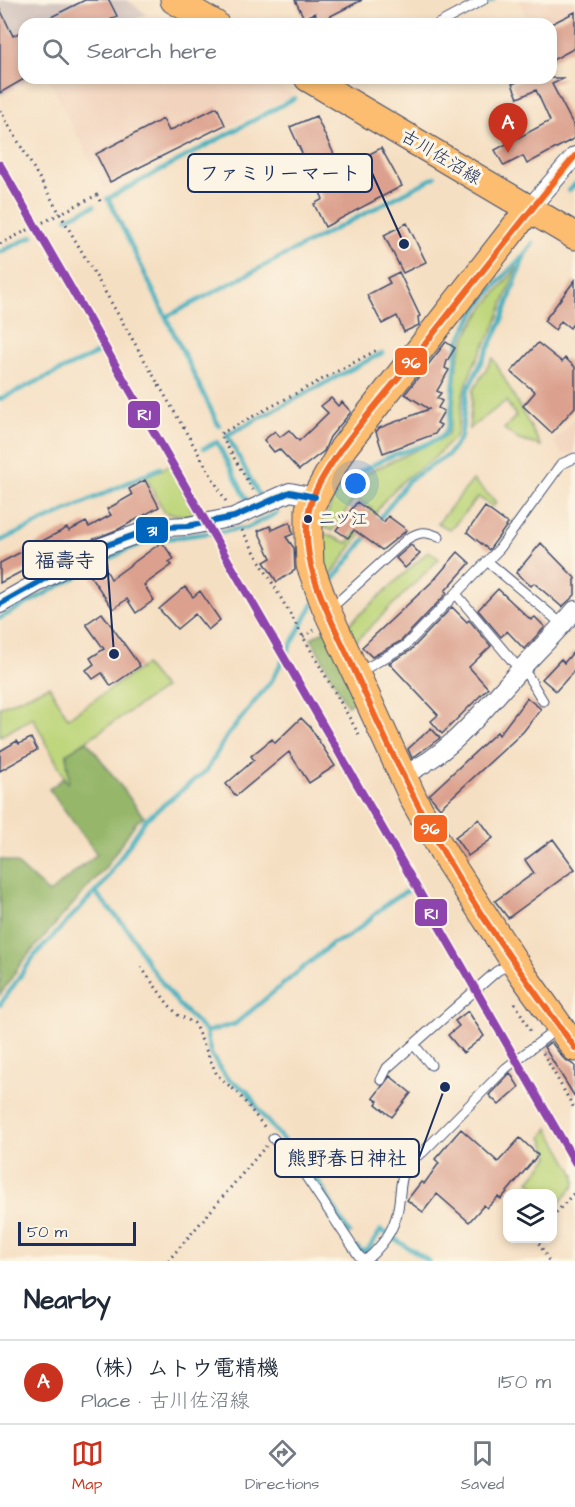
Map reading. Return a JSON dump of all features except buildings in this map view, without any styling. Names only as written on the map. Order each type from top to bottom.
[{"type":"main road","points":[[174,0],[205,18]]},
{"type":"main road","name":"古川佐沼線","points":[[318,84],[575,236]]},
{"type":"main road","points":[[529,209],[343,448],[309,509],[310,565],[326,609],[403,775],[446,857],[514,962],[567,1037]]},
{"type":"street","points":[[529,209],[575,156]]},
{"type":"street","points":[[0,604],[99,548],[137,534],[234,517],[290,492],[315,496]]},
{"type":"street","points":[[403,775],[425,766],[484,713],[575,610]]},
{"type":"lane","points":[[449,18],[483,0]]},
{"type":"lane","points":[[356,674],[405,646],[500,548],[561,464],[575,458]]},
{"type":"lane","points":[[326,609],[418,532],[427,532],[440,537]]},
{"type":"lane","points":[[487,561],[563,625]]},
{"type":"lane","points":[[456,594],[520,670],[528,676],[543,701]]},
{"type":"lane","points":[[381,1080],[387,1068],[497,971],[514,962]]},
{"type":"lane","points":[[273,1138],[305,1175],[359,1256],[365,1261],[375,1253],[392,1228],[400,1201],[402,1174],[408,1160],[423,1152],[506,1068],[567,1037]]},
{"type":"lane","points":[[414,1045],[431,1065]]},
{"type":"path","points":[[0,110],[234,517]]},
{"type":"path","points":[[0,244],[97,195],[101,203]]},
{"type":"path","points":[[261,505],[220,434],[379,349]]},
{"type":"path","points":[[247,538],[303,637]]},
{"type":"path","points":[[141,967],[178,1015],[194,1023],[217,1075],[239,1094],[273,1138],[168,1261]]},
{"type":"path","points":[[557,1212],[575,1192]]},
{"type":"path","points":[[538,1243],[549,1261]]},
{"type":"shaded area","points":[[0,0],[127,0],[146,14],[139,18],[18,18],[18,84],[21,84],[0,96]]},
{"type":"shaded area","points":[[518,0],[575,0],[575,18],[571,11],[557,19],[528,18]]},
{"type":"shaded area","points":[[51,84],[273,84],[293,95],[104,188]]},
{"type":"shaded area","points":[[575,418],[575,452],[563,455],[554,442]]},
{"type":"green space","points":[[517,267],[495,326],[474,364],[463,394],[457,435],[433,459],[406,478],[387,497],[327,581],[321,551],[323,533],[348,543],[372,509],[355,498],[332,531],[323,526],[336,491],[373,470],[447,436],[453,413],[459,355],[467,334]]},
{"type":"green space","points":[[493,358],[541,446],[519,440],[504,429],[516,416],[506,401],[469,429],[473,390]]},
{"type":"green space","points":[[170,465],[196,517],[165,513],[146,477]]},
{"type":"green space","points":[[473,480],[496,502],[493,507],[478,497],[450,530],[438,523]]},
{"type":"green space","points":[[429,551],[439,559],[352,645],[344,629]]},
{"type":"green space","points":[[329,628],[361,700],[347,705],[311,638]]},
{"type":"green space","points":[[145,665],[164,688],[68,753],[68,784],[33,718],[0,736],[0,707],[49,686],[68,718]]},
{"type":"green space","points":[[87,741],[144,817],[136,822],[105,868],[22,962],[0,995],[0,859],[16,863],[49,893],[97,854],[49,789],[64,778],[68,783],[67,753]]},
{"type":"green space","points":[[548,1128],[575,1175],[575,1185],[557,1206],[557,1189],[537,1189],[529,1181],[550,1156],[542,1137]]},
{"type":"waterway","points":[[482,5],[493,0]]},
{"type":"waterway","points":[[107,199],[295,98]]},
{"type":"waterway","points":[[166,317],[435,177]]},
{"type":"waterway","points":[[569,190],[575,184]]},
{"type":"waterway","points":[[108,198],[219,426]]},
{"type":"waterway","points":[[67,218],[94,206]]},
{"type":"waterway","points":[[0,252],[33,236]]},
{"type":"waterway","points":[[377,522],[409,480],[448,455],[461,437],[467,391],[501,323],[525,254],[533,243]]},
{"type":"waterway","points":[[344,481],[395,454],[425,445],[444,434],[450,418],[457,350],[465,328],[496,285],[523,256]]},
{"type":"waterway","points":[[0,399],[100,352]]},
{"type":"waterway","points":[[259,495],[227,435],[382,353]]},
{"type":"waterway","points":[[204,448],[217,442],[247,500]]},
{"type":"waterway","points":[[0,541],[160,468]]},
{"type":"waterway","points":[[0,618],[122,552],[149,541],[247,528],[277,513]]},
{"type":"waterway","points":[[328,586],[369,534]]},
{"type":"waterway","points":[[0,1005],[35,955],[103,884],[146,819],[207,770],[227,736],[272,680],[313,604]]},
{"type":"waterway","points":[[206,1032],[235,1024],[333,943],[353,933],[388,903],[408,891]]},
{"type":"waterway","points":[[95,892],[129,931],[148,964],[178,1004],[206,1032],[211,1055],[227,1078],[247,1091],[263,1116],[320,1184],[349,1233]]},
{"type":"waterway","points":[[358,1248],[361,1252],[368,1250],[381,1230],[429,1261]]},
{"type":"transit line","name":"96","points":[[575,156],[337,456],[314,494],[309,510],[307,530],[312,570],[326,610],[420,809],[475,905],[575,1048]]},
{"type":"transit line","name":"R1","points":[[0,165],[575,1162]]},
{"type":"transit line","name":"31","points":[[0,604],[99,548],[137,534],[164,527],[188,526],[234,517],[290,492],[315,497]]},
{"type":"place","name":"（株）ムトウ電精機","points":[[508,153]]},
{"type":"place","name":"ファミリーマート","points":[[404,244]]},
{"type":"place","name":"二ツ江","points":[[308,519]]},
{"type":"place","name":"福壽寺","points":[[114,654]]},
{"type":"place","name":"熊野春日神社","points":[[445,1087]]}]
